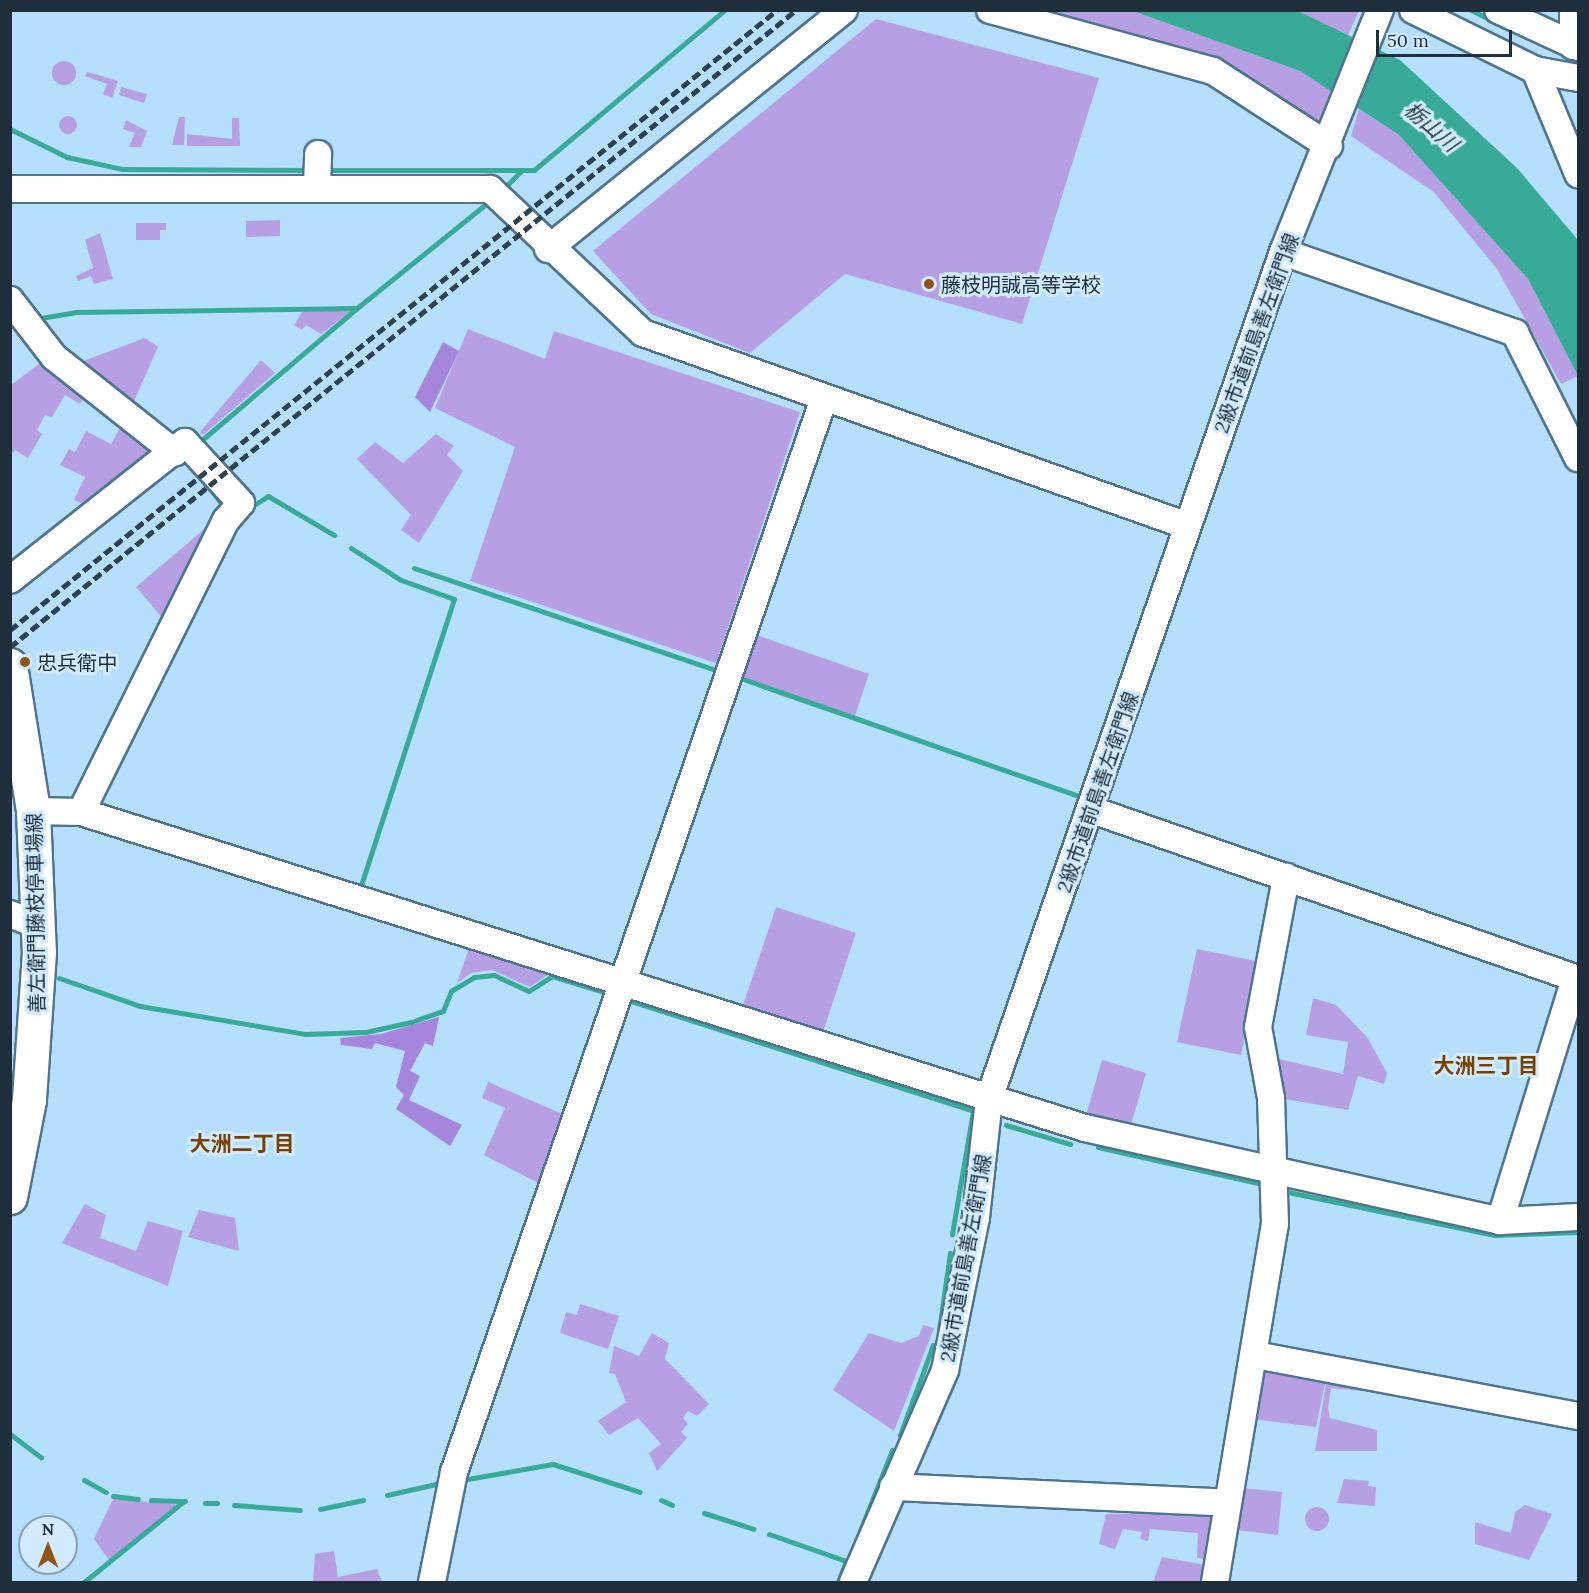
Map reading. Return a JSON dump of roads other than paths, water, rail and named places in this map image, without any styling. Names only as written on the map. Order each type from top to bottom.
[{"type":"main road","name":"善左衛門藤枝停車場線","points":[[10,665],[33,811],[25,920],[37,1030],[10,1197]]},
{"type":"street","points":[[548,249],[844,10]]},
{"type":"street","points":[[990,10],[1213,71],[1334,135]]},
{"type":"street","name":"2級市道前島善左衛門線","points":[[853,1582],[953,1340],[976,1217],[989,1099],[1092,810],[1284,252],[1334,135],[1380,10]]},
{"type":"street","points":[[1413,10],[1534,70],[1578,78]]},
{"type":"street","points":[[1498,10],[1576,46],[1573,10]]},
{"type":"street","points":[[1534,70],[1578,174]]},
{"type":"street","points":[[10,189],[318,167],[495,194],[548,249],[643,333],[1188,526]]},
{"type":"street","points":[[1284,252],[1515,333],[1578,458]]},
{"type":"street","points":[[22,314],[54,357],[186,450],[241,503],[226,520],[81,812]]},
{"type":"street","points":[[432,1582],[454,1472],[824,398]]},
{"type":"street","points":[[10,580],[186,450]]},
{"type":"street","points":[[1092,810],[1577,978],[1500,1221]]},
{"type":"street","points":[[33,811],[81,812],[989,1099],[1276,1173],[1500,1221],[1578,1217]]},
{"type":"street","points":[[1215,1582],[1227,1503],[1255,1355],[1275,1224],[1276,1173],[1258,1027],[1287,878]]},
{"type":"street","points":[[1255,1355],[1578,1416]]},
{"type":"street","points":[[893,1487],[1227,1503]]},
{"type":"water","name":"栃山川","points":[[1133,11],[1298,11],[1400,60],[1517,168],[1578,240],[1578,376],[1528,279],[1398,134],[1300,71]]},
{"type":"waterway","points":[[325,170],[534,170],[725,10]]},
{"type":"waterway","points":[[1471,10],[1494,21]]},
{"type":"waterway","points":[[10,129],[67,157],[122,169],[310,170]]},
{"type":"waterway","points":[[502,190],[522,170]]},
{"type":"waterway","points":[[35,319],[76,312],[357,308],[491,200]]},
{"type":"waterway","points":[[196,445],[357,308]]},
{"type":"waterway","points":[[207,485],[225,508]]},
{"type":"waterway","points":[[251,507],[268,496],[334,535]]},
{"type":"waterway","points":[[351,548],[401,580],[454,599],[360,889]]},
{"type":"waterway","points":[[414,568],[715,670]]},
{"type":"waterway","points":[[740,678],[1079,796]]},
{"type":"waterway","points":[[59,978],[140,1006],[305,1034],[366,1032],[411,1022],[443,1011],[451,991],[474,977],[494,975],[529,991],[552,976],[607,993]]},
{"type":"waterway","points":[[631,1001],[973,1111],[952,1234]]},
{"type":"waterway","points":[[1006,1125],[1070,1144]]},
{"type":"waterway","points":[[1098,1147],[1266,1185]]},
{"type":"waterway","points":[[1283,1191],[1494,1235],[1578,1232]]},
{"type":"waterway","points":[[939,1330],[950,1253]]},
{"type":"waterway","points":[[900,1435],[933,1345]]},
{"type":"waterway","points":[[10,1434],[41,1457]]},
{"type":"waterway","points":[[856,1541],[892,1450]]},
{"type":"waterway","points":[[462,1480],[553,1464],[640,1492]]},
{"type":"waterway","points":[[84,1480],[106,1492]]},
{"type":"waterway","points":[[387,1495],[436,1484]]},
{"type":"waterway","points":[[113,1496],[138,1499]]},
{"type":"waterway","points":[[151,1500],[185,1501]]},
{"type":"waterway","points":[[320,1509],[363,1500]]},
{"type":"waterway","points":[[661,1500],[672,1505]]},
{"type":"waterway","points":[[84,1582],[184,1501]]},
{"type":"waterway","points":[[205,1503],[217,1503]]},
{"type":"waterway","points":[[234,1505],[300,1510]]},
{"type":"waterway","points":[[704,1513],[754,1529]]},
{"type":"waterway","points":[[769,1534],[846,1561],[838,1582]]},
{"type":"railway","points":[[10,630],[777,10]]},
{"type":"railway","points":[[10,647],[796,10]]},
{"type":"place","name":"藤枝明誠高等学校","points":[[929,284]]},
{"type":"place","name":"忠兵衛中","points":[[25,662]]},
{"type":"district","name":"大洲三丁目","points":[[1486,1066]]},
{"type":"district","name":"大洲二丁目","points":[[242,1144]]}]
